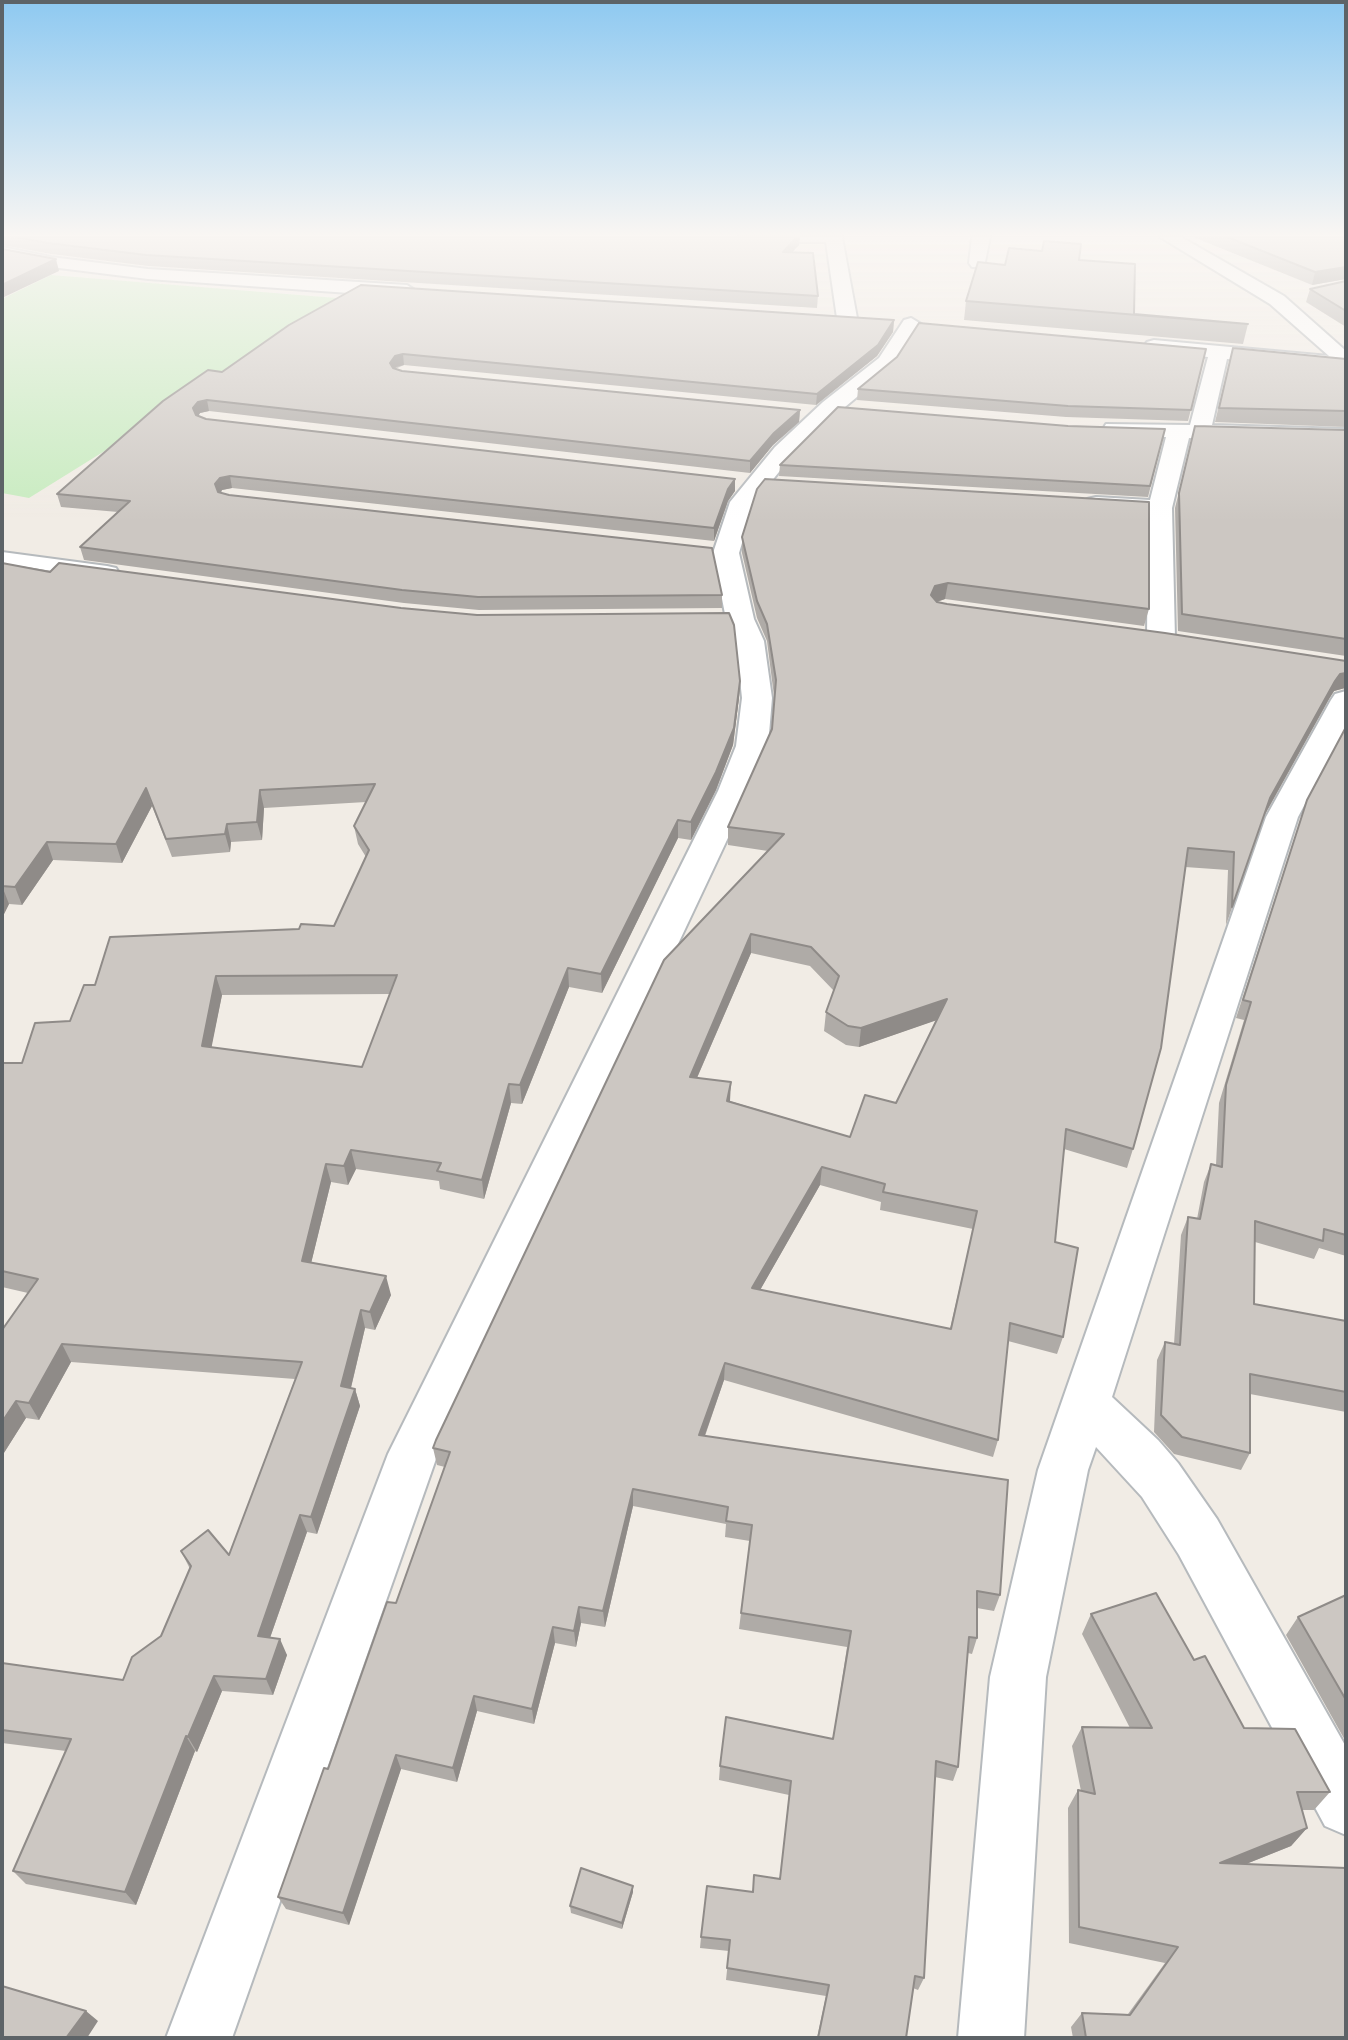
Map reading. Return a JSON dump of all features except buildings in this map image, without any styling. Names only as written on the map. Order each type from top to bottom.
[{"type":"street","points":[[199,2038],[413,1454],[734,791],[751,746],[757,698],[750,641],[726,619],[713,551],[742,502],[783,452],[827,411],[887,362],[902,332]]},
{"type":"street","points":[[1313,332],[1346,362]]},
{"type":"street","points":[[1137,344],[1346,362]]},
{"type":"street","points":[[1161,639],[1160,508],[1219,352]]},
{"type":"street","points":[[1090,428],[1346,436]]},
{"type":"street","points":[[1077,503],[1160,508]]},
{"type":"street","points":[[2,560],[135,578]]},
{"type":"street","points":[[991,2038],[1018,1677],[1063,1470],[1282,817],[1346,700]]},
{"type":"street","points":[[1084,1403],[1140,1456],[1160,1480],[1198,1536],[1346,1805]]},
{"type":"green space","points":[[2,332],[296,332],[29,498],[2,493]]}]
